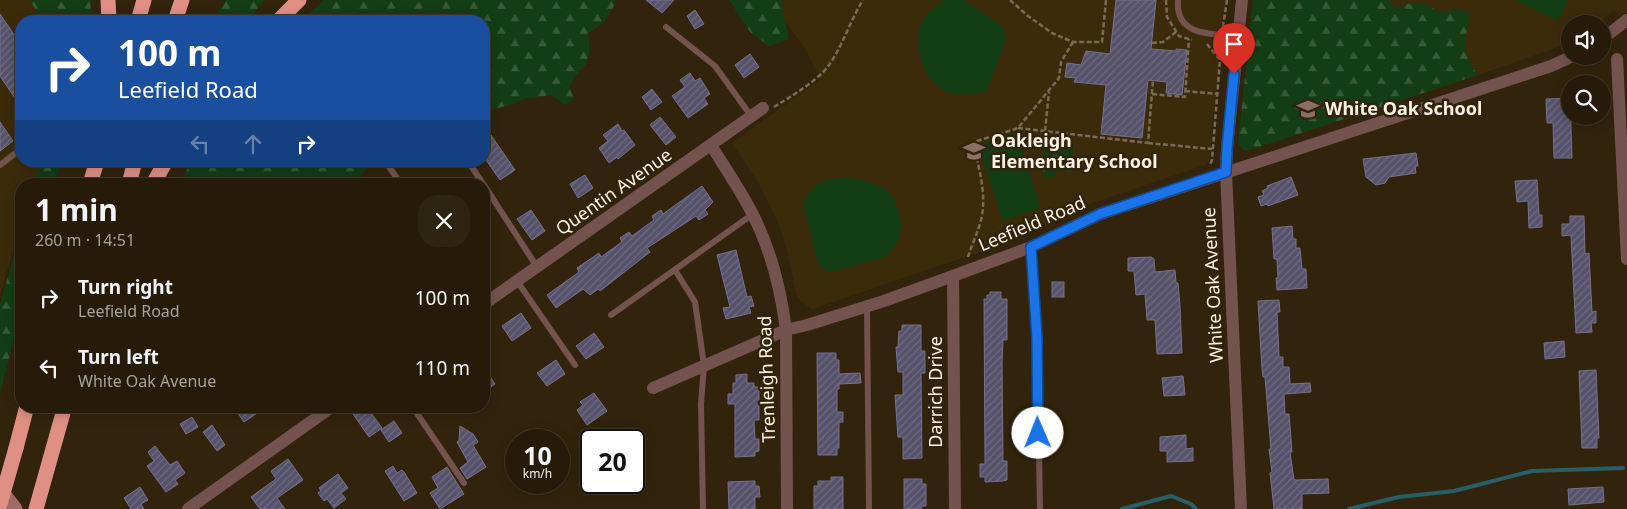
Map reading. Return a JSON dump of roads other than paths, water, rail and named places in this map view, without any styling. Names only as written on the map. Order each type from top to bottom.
[{"type":"highway","points":[[108,0],[109,15]]},
{"type":"highway","points":[[140,15],[144,0]]},
{"type":"highway","points":[[177,15],[182,0]]},
{"type":"highway","points":[[284,15],[299,0]]},
{"type":"highway","points":[[156,178],[163,167]]},
{"type":"highway","points":[[0,504],[25,413]]},
{"type":"highway","points":[[36,509],[63,413]]},
{"type":"main road","points":[[0,490],[15,509]]},
{"type":"street","name":"White Oak Avenue","points":[[1241,509],[1226,172],[1242,0]]},
{"type":"street","points":[[1611,32],[1627,20]]},
{"type":"street","points":[[1617,59],[1627,259]]},
{"type":"street","name":"Leefield Road","points":[[653,388],[786,330],[867,306],[953,276],[1031,247],[1100,214],[1561,61]]},
{"type":"street","name":"Quentin Avenue","points":[[490,298],[751,116],[767,109]]},
{"type":"street","name":"Trenleigh Road","points":[[711,145],[753,214],[773,268],[783,307],[786,330],[787,509]]},
{"type":"street","name":"Darrich Drive","points":[[953,276],[955,509]]},
{"type":"street","points":[[188,509],[322,413]]},
{"type":"lane","points":[[1178,0],[1179,14],[1184,23],[1190,28],[1200,32],[1238,36]]},
{"type":"lane","points":[[666,27],[715,66],[751,116]]},
{"type":"lane","points":[[0,165],[15,154]]},
{"type":"lane","points":[[389,167],[397,178]]},
{"type":"lane","points":[[472,167],[479,178]]},
{"type":"lane","points":[[490,195],[537,267]]},
{"type":"lane","points":[[611,315],[753,214]]},
{"type":"lane","points":[[1031,247],[1037,338],[1040,509]]},
{"type":"lane","points":[[675,270],[695,302],[704,365],[701,404],[703,509]]},
{"type":"lane","points":[[517,281],[574,365]]},
{"type":"lane","points":[[867,306],[870,509]]},
{"type":"lane","points":[[417,413],[464,483]]},
{"type":"waterway","points":[[1349,509],[1399,497],[1454,491],[1532,471],[1623,468]]},
{"type":"waterway","points":[[1122,509],[1171,496],[1191,504],[1196,509]]},
{"type":"place","name":"White Oak School","points":[[1308,109]]},
{"type":"place","name":"Oakleigh Elementary School","points":[[974,151]]}]
